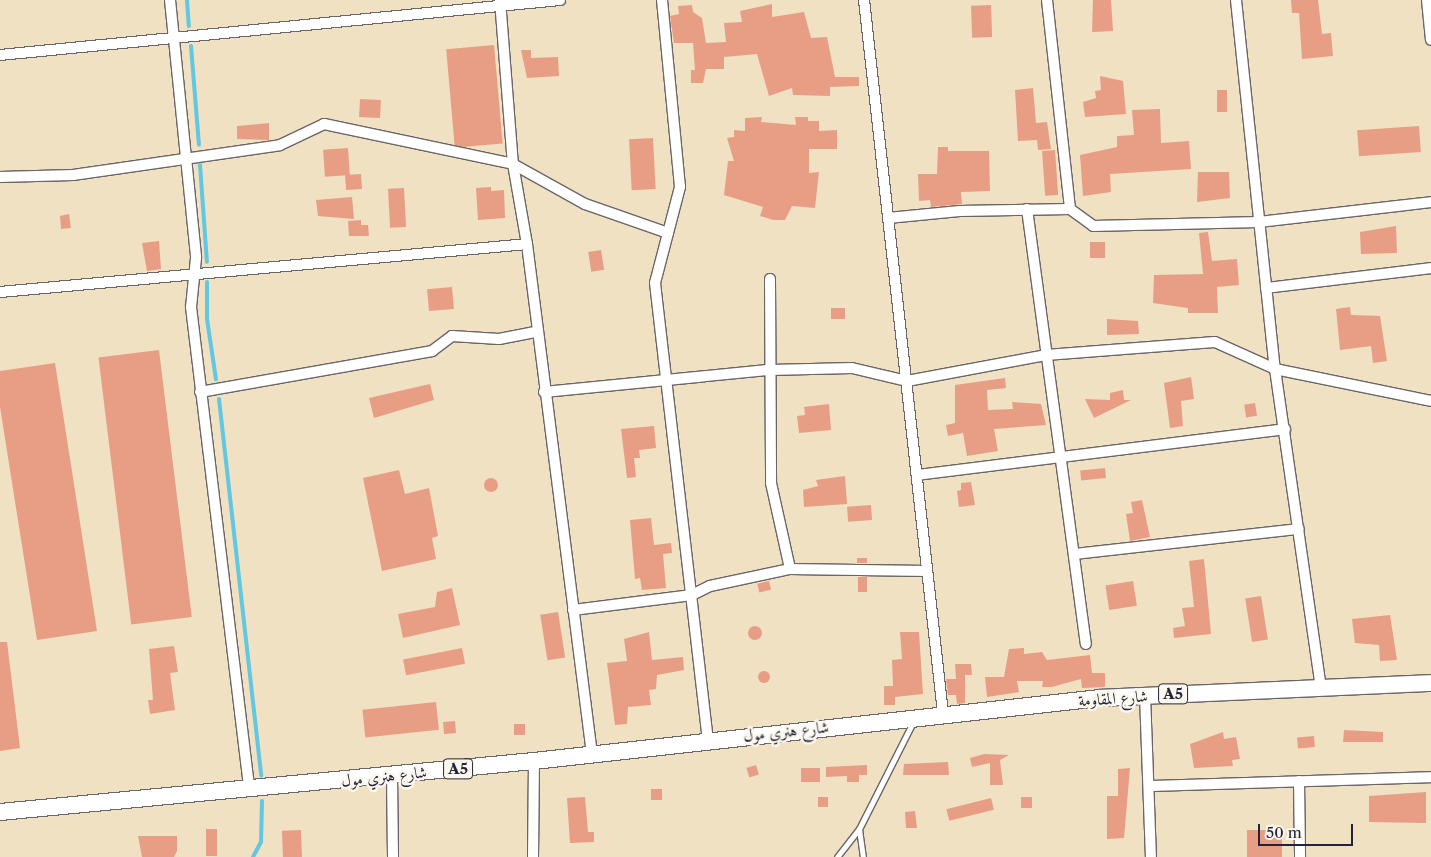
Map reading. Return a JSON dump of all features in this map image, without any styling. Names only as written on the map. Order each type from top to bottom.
[{"type":"highway","name":"شارع المقاومة","points":[[916,717],[1145,695],[1431,683]]},
{"type":"highway","name":"شارع هنري مول","points":[[0,812],[392,776],[916,717]]},
{"type":"street","points":[[170,0],[187,156],[195,273],[191,307],[249,789]]},
{"type":"street","points":[[0,55],[500,3],[560,0]]},
{"type":"street","points":[[662,0],[680,187],[655,283],[668,380],[708,740]]},
{"type":"street","points":[[864,0],[943,713]]},
{"type":"street","points":[[1047,0],[1070,209]]},
{"type":"street","points":[[1236,0],[1275,369],[1321,688]]},
{"type":"street","points":[[1427,0],[1431,40]]},
{"type":"street","points":[[500,3],[513,164],[528,244],[536,332],[592,754]]},
{"type":"street","points":[[0,177],[73,175],[187,156],[280,145],[324,124],[513,164],[585,204],[668,233]]},
{"type":"street","points":[[888,218],[1027,209],[1070,209],[1093,226],[1259,222],[1431,202]]},
{"type":"street","points":[[1027,209],[1046,355],[1063,456],[1086,644]]},
{"type":"street","points":[[0,292],[528,244]]},
{"type":"street","points":[[1266,288],[1431,268]]},
{"type":"street","points":[[770,280],[772,483],[790,570]]},
{"type":"street","points":[[200,392],[432,351],[452,336],[499,339],[536,332]]},
{"type":"street","points":[[544,392],[770,370],[852,368],[907,381],[1046,355],[1215,342],[1275,369],[1431,400]]},
{"type":"street","points":[[917,475],[1285,429]]},
{"type":"street","points":[[1075,554],[1299,529]]},
{"type":"street","points":[[572,610],[692,595],[710,586],[790,570],[927,571]]},
{"type":"street","points":[[1145,695],[1151,857]]},
{"type":"street","points":[[533,857],[534,761]]},
{"type":"street","points":[[392,776],[393,857]]},
{"type":"street","points":[[1149,786],[1431,777]]},
{"type":"street","points":[[1299,781],[1300,857]]},
{"type":"lane","points":[[837,857],[859,829],[916,717]]},
{"type":"lane","points":[[859,829],[863,857]]},
{"type":"building","points":[[1093,0],[1111,0],[1113,31],[1092,32]]},
{"type":"building","points":[[1291,0],[1318,0],[1322,34],[1331,33],[1333,56],[1302,59],[1299,13],[1292,13]]},
{"type":"building","points":[[772,4],[772,17],[804,12],[811,38],[827,37],[835,77],[859,77],[859,86],[830,87],[830,96],[793,95],[792,88],[769,96],[757,54],[724,57],[724,69],[706,69],[703,83],[691,83],[691,70],[695,70],[693,43],[674,43],[670,16],[679,14],[678,6],[692,5],[693,12],[702,18],[706,43],[726,42],[724,23],[742,22],[740,11]]},
{"type":"building","points":[[991,5],[992,37],[972,38],[971,6]]},
{"type":"building","points":[[494,45],[503,144],[455,148],[446,49]]},
{"type":"building","points":[[521,50],[531,50],[531,58],[558,57],[559,76],[527,78]]},
{"type":"building","points":[[1100,76],[1123,81],[1126,114],[1085,117],[1083,102],[1096,98],[1095,91],[1101,90]]},
{"type":"building","points":[[1033,88],[1036,123],[1047,122],[1051,149],[1038,150],[1037,140],[1018,141],[1015,90]]},
{"type":"building","points":[[1217,90],[1227,90],[1227,112],[1217,112]]},
{"type":"building","points":[[360,99],[381,100],[380,118],[359,117]]},
{"type":"building","points":[[1160,109],[1161,143],[1189,141],[1191,169],[1110,174],[1111,192],[1083,196],[1080,155],[1117,147],[1117,136],[1134,135],[1132,110]]},
{"type":"building","points":[[762,117],[761,122],[796,125],[795,117],[808,117],[808,121],[819,121],[819,131],[837,130],[837,149],[809,149],[809,173],[819,172],[815,208],[792,206],[785,220],[773,220],[760,216],[763,207],[724,195],[728,161],[734,161],[727,138],[734,137],[734,130],[745,131],[745,118]]},
{"type":"building","points":[[269,123],[269,140],[237,139],[237,126]]},
{"type":"building","points":[[1419,126],[1421,152],[1359,156],[1357,130]]},
{"type":"building","points":[[653,138],[656,189],[632,190],[629,139]]},
{"type":"building","points":[[938,147],[948,147],[948,151],[989,151],[990,191],[961,192],[962,204],[931,207],[930,200],[919,201],[918,174],[937,174]]},
{"type":"building","points":[[348,148],[350,175],[325,177],[323,150]]},
{"type":"building","points":[[1055,150],[1058,195],[1045,196],[1042,151]]},
{"type":"building","points":[[1198,172],[1229,172],[1230,198],[1197,202]]},
{"type":"building","points":[[361,174],[362,189],[346,190],[345,175]]},
{"type":"building","points":[[491,187],[491,191],[504,190],[505,218],[478,220],[476,188]]},
{"type":"building","points":[[404,188],[406,227],[390,228],[388,189]]},
{"type":"building","points":[[352,197],[354,219],[318,216],[316,200]]},
{"type":"building","points":[[69,214],[71,228],[61,229],[60,216]]},
{"type":"building","points":[[361,220],[361,225],[368,225],[369,236],[349,236],[348,221]]},
{"type":"building","points":[[1396,226],[1397,253],[1361,254],[1360,232]]},
{"type":"building","points":[[1208,232],[1212,261],[1237,259],[1239,285],[1217,287],[1218,313],[1188,313],[1188,308],[1153,303],[1154,275],[1203,274],[1199,233]]},
{"type":"building","points":[[159,241],[161,269],[147,271],[142,243]]},
{"type":"building","points":[[1090,242],[1105,242],[1105,258],[1090,258]]},
{"type":"building","points":[[601,250],[604,270],[591,272],[588,252]]},
{"type":"building","points":[[452,287],[454,309],[429,311],[427,289]]},
{"type":"building","points":[[1350,307],[1351,315],[1380,316],[1387,361],[1373,363],[1371,346],[1340,350],[1336,309]]},
{"type":"building","points":[[831,308],[845,308],[845,319],[831,319]]},
{"type":"building","points":[[1107,319],[1138,321],[1139,334],[1107,335]]},
{"type":"building","points":[[159,350],[192,617],[131,624],[98,357]]},
{"type":"building","points":[[55,363],[97,631],[37,640],[0,407],[0,371]]},
{"type":"building","points":[[1191,377],[1194,399],[1181,401],[1183,426],[1170,428],[1164,383]]},
{"type":"building","points":[[1005,378],[1006,388],[987,390],[988,410],[1013,409],[1012,402],[1041,404],[1046,425],[994,429],[998,451],[967,456],[963,433],[948,436],[946,425],[955,423],[955,385]]},
{"type":"building","points":[[430,384],[434,400],[374,418],[369,398]]},
{"type":"building","points":[[1123,390],[1124,400],[1131,400],[1094,418],[1085,399],[1110,400],[1110,393]]},
{"type":"building","points":[[1255,403],[1257,416],[1246,418],[1244,405]]},
{"type":"building","points":[[829,404],[831,430],[799,433],[797,416],[805,415],[804,407]]},
{"type":"building","points":[[654,426],[656,448],[639,450],[640,458],[634,458],[636,477],[627,478],[621,429]]},
{"type":"building","points":[[1105,468],[1106,478],[1081,481],[1080,471]]},
{"type":"building","points":[[399,470],[405,494],[429,488],[438,536],[432,538],[436,559],[382,571],[363,478]]},
{"type":"building","points":[[845,476],[847,504],[804,507],[803,490],[818,486],[816,480]]},
{"type":"building","points":[[491,478],[496,480],[498,485],[496,490],[491,492],[486,490],[484,485],[486,480]]},
{"type":"building","points":[[971,482],[975,505],[959,507],[957,491],[961,490],[961,483]]},
{"type":"building","points":[[1142,500],[1150,537],[1130,541],[1126,514],[1133,513],[1131,502]]},
{"type":"building","points":[[871,505],[872,520],[848,522],[847,507]]},
{"type":"building","points":[[651,518],[654,545],[671,543],[672,553],[663,554],[666,588],[642,590],[640,578],[635,579],[630,520]]},
{"type":"building","points":[[857,558],[867,558],[867,563],[857,563]]},
{"type":"building","points":[[1204,559],[1211,634],[1174,638],[1173,628],[1185,626],[1182,608],[1194,607],[1189,561]]},
{"type":"building","points":[[858,577],[867,577],[867,592],[858,592]]},
{"type":"building","points":[[769,581],[771,590],[759,592],[757,584]]},
{"type":"building","points":[[1133,581],[1137,606],[1109,610],[1105,585]]},
{"type":"building","points":[[452,588],[460,625],[403,638],[398,614],[435,607],[437,592]]},
{"type":"building","points":[[1261,596],[1268,639],[1252,642],[1245,599]]},
{"type":"building","points":[[558,612],[565,657],[547,660],[540,615]]},
{"type":"building","points":[[1390,615],[1397,660],[1380,661],[1379,645],[1355,643],[1352,619]]},
{"type":"building","points":[[755,626],[760,628],[762,633],[760,638],[755,640],[750,638],[748,633],[750,628]]},
{"type":"building","points":[[649,632],[652,660],[683,657],[684,670],[657,675],[656,689],[649,690],[651,705],[628,707],[627,724],[615,725],[607,663],[627,661],[624,639]]},
{"type":"building","points":[[900,632],[919,632],[923,694],[895,697],[895,705],[884,705],[884,686],[893,686],[892,660],[902,659]]},
{"type":"building","points":[[0,642],[7,642],[20,748],[0,751]]},
{"type":"building","points":[[174,646],[178,672],[170,673],[175,710],[150,714],[148,700],[153,700],[149,649]]},
{"type":"building","points":[[462,648],[465,664],[406,675],[403,659]]},
{"type":"building","points":[[1024,648],[1024,654],[1042,652],[1047,660],[1090,655],[1092,673],[1105,673],[1105,687],[1082,688],[1081,679],[1052,687],[1042,687],[1043,681],[1017,681],[1019,692],[987,697],[985,677],[1004,677],[1009,649]]},
{"type":"building","points":[[955,664],[971,664],[972,675],[965,675],[965,703],[957,704],[956,695],[948,695],[946,679],[956,679]]},
{"type":"building","points":[[766,671],[769,672],[769,682],[762,683],[759,682],[758,675],[759,672]]},
{"type":"building","points":[[436,702],[439,730],[365,738],[362,710]]},
{"type":"building","points":[[455,721],[456,733],[444,734],[443,722]]},
{"type":"building","points":[[514,724],[525,724],[525,735],[514,735]]},
{"type":"building","points":[[1344,730],[1383,732],[1383,742],[1343,742]]},
{"type":"building","points":[[1223,732],[1224,739],[1236,737],[1240,759],[1232,760],[1233,766],[1194,768],[1190,744]]},
{"type":"building","points":[[1314,736],[1315,747],[1298,748],[1297,737]]},
{"type":"building","points":[[984,754],[1009,755],[1000,760],[1003,785],[990,785],[990,763],[972,767],[970,758]]},
{"type":"building","points":[[948,762],[949,775],[903,775],[904,764]]},
{"type":"building","points":[[756,765],[759,775],[749,777],[746,768]]},
{"type":"building","points":[[867,765],[867,775],[859,775],[859,782],[847,782],[847,776],[826,777],[826,767]]},
{"type":"building","points":[[801,768],[820,768],[820,782],[801,782]]},
{"type":"building","points":[[1130,768],[1124,838],[1107,839],[1107,796],[1118,796],[1118,769]]},
{"type":"building","points":[[651,789],[662,789],[662,800],[651,800]]},
{"type":"building","points":[[1426,792],[1426,823],[1369,822],[1369,796]]},
{"type":"building","points":[[585,797],[588,832],[594,832],[594,842],[570,843],[567,798]]},
{"type":"building","points":[[818,797],[828,797],[828,807],[818,807]]},
{"type":"building","points":[[1021,797],[1032,797],[1032,808],[1021,808]]},
{"type":"building","points":[[991,798],[994,810],[949,821],[946,809]]},
{"type":"building","points":[[915,811],[917,828],[906,828],[905,812]]},
{"type":"building","points":[[206,829],[217,829],[217,856],[206,856]]},
{"type":"building","points":[[301,830],[302,857],[283,857],[282,831]]},
{"type":"building","points":[[1247,830],[1282,830],[1282,857],[1247,857]]},
{"type":"building","points":[[138,836],[177,836],[177,851],[174,857],[142,857]]},
{"type":"waterway","points":[[187,0],[189,26]]},
{"type":"waterway","points":[[191,46],[199,145]]},
{"type":"waterway","points":[[200,165],[207,262]]},
{"type":"waterway","points":[[207,282],[207,319],[216,379]]},
{"type":"waterway","points":[[219,399],[261,776]]},
{"type":"waterway","points":[[253,857],[261,842],[262,801]]}]
